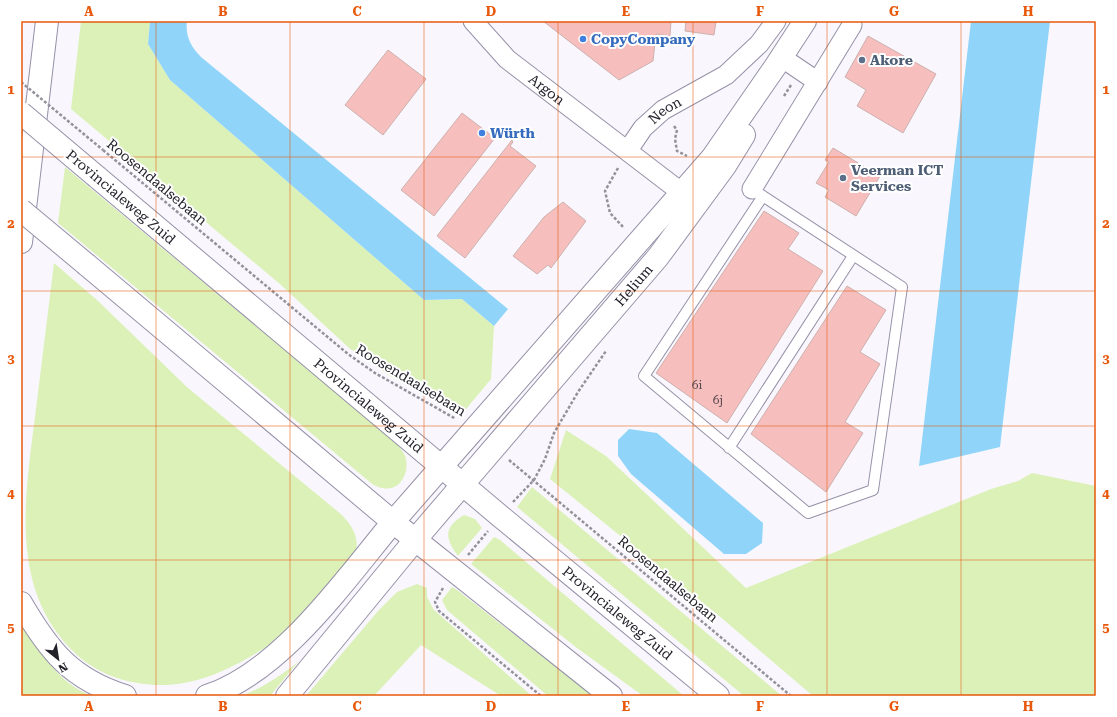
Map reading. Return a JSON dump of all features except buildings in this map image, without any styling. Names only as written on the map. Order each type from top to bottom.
[{"type":"main road","points":[[21,242],[47,21]]},
{"type":"main road","name":"Helium","points":[[287,696],[463,484],[658,257],[712,158],[778,62],[804,21]]},
{"type":"main road","name":"Provincialeweg Zuid","points":[[21,113],[718,696]]},
{"type":"main road","name":"Helium","points":[[207,696],[246,677],[279,651],[310,622],[393,522],[639,242],[690,198]]},
{"type":"main road","points":[[21,210],[393,522],[611,696]]},
{"type":"main road","points":[[21,603],[38,632],[57,657],[80,675],[104,689],[125,696]]},
{"type":"street","name":"Argon","points":[[473,21],[507,59],[628,150]]},
{"type":"street","name":"Neon","points":[[628,150],[643,128],[663,110],[726,75],[759,44],[776,21]]},
{"type":"street","points":[[758,193],[818,82],[852,26]]},
{"type":"street","points":[[778,62],[818,82]]},
{"type":"street","points":[[628,150],[690,198]]},
{"type":"lane","points":[[758,193],[902,288],[872,490],[808,513],[644,376],[758,193]]},
{"type":"lane","points":[[730,448],[853,256]]},
{"type":"path","name":"Roosendaalsebaan","points":[[21,82],[348,354],[375,373],[446,411],[473,430]]},
{"type":"path","points":[[628,150],[606,191],[610,213],[622,227],[639,242]]},
{"type":"path","name":"Roosendaalsebaan","points":[[495,448],[791,696]]},
{"type":"green space","points":[[81,21],[150,21],[148,44],[170,80],[424,300],[462,299],[494,326],[491,379],[462,414],[390,376],[349,348],[281,285],[71,109]]},
{"type":"green space","points":[[65,167],[396,443],[402,450],[407,464],[405,475],[399,484],[394,487],[380,488],[371,483],[58,223]]},
{"type":"green space","points":[[54,263],[97,300],[188,388],[342,515],[355,534],[357,545],[355,557],[351,564],[314,603],[266,647],[231,667],[213,675],[176,684],[157,685],[138,683],[108,675],[84,661],[70,649],[58,634],[43,609],[33,582],[28,554],[26,496]]},
{"type":"green space","points":[[566,430],[606,456],[746,588],[991,489],[1018,481],[1032,473],[1096,486],[1096,696],[813,696],[718,615],[550,479]]},
{"type":"green space","points":[[532,487],[782,696],[744,696],[517,507]]},
{"type":"green space","points":[[464,515],[475,519],[482,528],[458,556],[450,544],[448,534],[452,524]]},
{"type":"green space","points":[[494,537],[500,540],[684,696],[643,696],[577,648],[471,564]]},
{"type":"green space","points":[[417,584],[427,588],[427,597],[434,610],[532,696],[501,696],[421,645],[374,696],[306,696],[378,611],[397,592]]},
{"type":"green space","points":[[452,587],[593,696],[548,696],[447,610],[442,600]]},
{"type":"green space","points":[[21,621],[34,643],[59,674],[69,683],[92,696],[21,696]]},
{"type":"green space","points":[[299,661],[270,696],[242,696],[272,681]]},
{"type":"water","points":[[150,21],[187,21],[188,36],[194,49],[201,57],[508,309],[494,326],[462,299],[424,300],[170,80],[148,44]]},
{"type":"water","points":[[971,21],[1050,21],[1000,447],[919,466]]},
{"type":"water","points":[[629,429],[657,433],[763,523],[762,543],[746,554],[724,554],[631,474],[618,456],[618,440]]},
{"type":"place","name":"CopyCompany","points":[[583,39]]},
{"type":"place","name":"Akore","points":[[862,60]]},
{"type":"place","name":"Würth","points":[[482,133]]},
{"type":"place","name":"Veerman ICT Services","points":[[843,178]]}]
